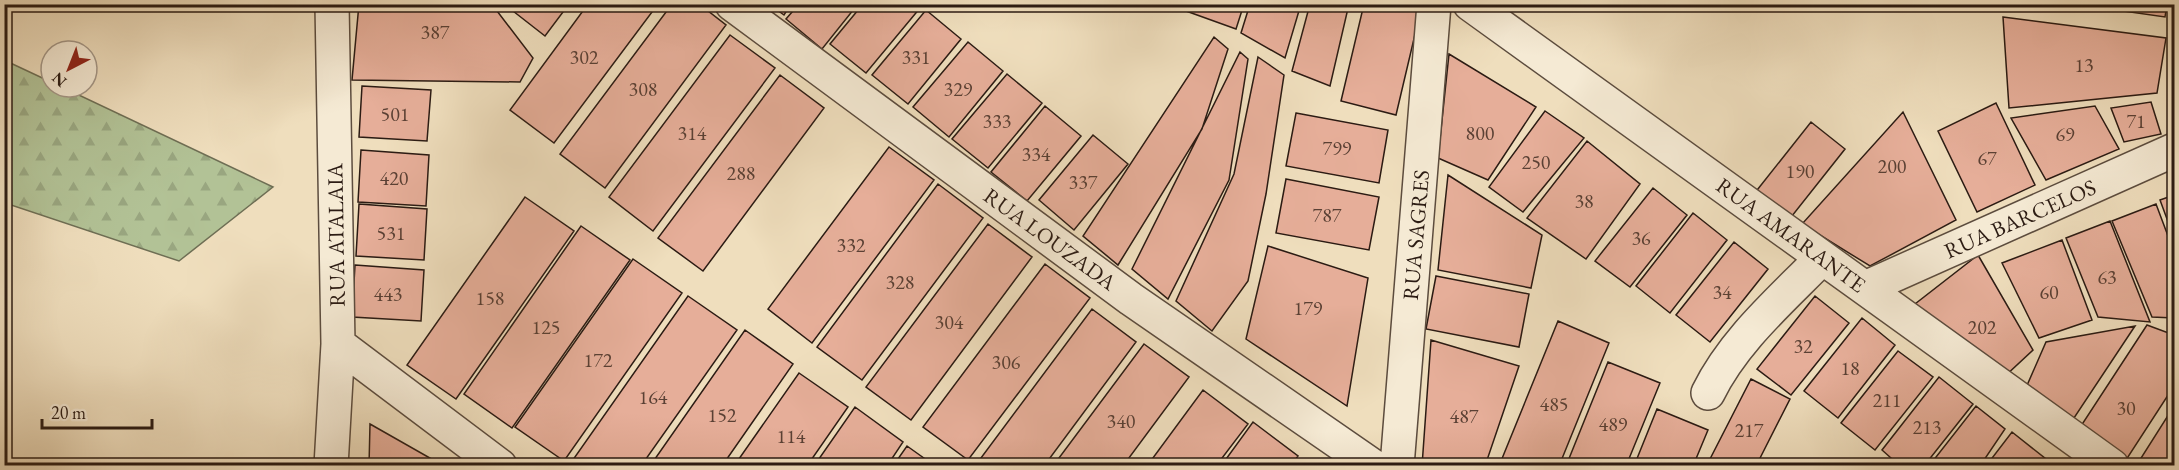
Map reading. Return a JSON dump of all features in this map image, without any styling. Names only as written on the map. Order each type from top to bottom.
[{"type":"street","name":"RUA ATALAIA","points":[[331,465],[338,344],[332,4]]},
{"type":"street","name":"RUA LOUZADA","points":[[732,4],[1131,299],[1373,465]]},
{"type":"street","name":"RUA SAGRES","points":[[1397,465],[1434,4]]},
{"type":"street","name":"RUA AMARANTE","points":[[1470,4],[2112,465]]},
{"type":"street","name":"RUA BARCELOS","points":[[1865,288],[2175,150]]},
{"type":"street","points":[[1708,393],[1719,371],[1750,331],[1822,258]]},
{"type":"street","points":[[338,344],[500,465]]},
{"type":"green space","points":[[4,60],[39,76],[39,99],[87,99],[273,187],[179,261],[5,203]]},
{"type":"building","points":[[359,4],[448,4],[494,7],[533,58],[520,82],[352,80]]},
{"type":"building","points":[[504,4],[569,4],[545,36]]},
{"type":"building","points":[[588,4],[658,4],[554,143],[510,110]]},
{"type":"building","points":[[672,4],[699,4],[726,25],[605,188],[560,154]]},
{"type":"building","points":[[769,4],[791,4],[784,15]]},
{"type":"building","points":[[799,4],[858,4],[822,49],[786,19]]},
{"type":"building","points":[[863,4],[916,4],[920,8],[866,73],[830,44]]},
{"type":"building","points":[[1189,4],[1244,4],[1236,29],[1186,11]]},
{"type":"building","points":[[1250,4],[1301,4],[1285,58],[1241,33]]},
{"type":"building","points":[[1310,4],[1349,4],[1330,86],[1292,71]]},
{"type":"building","points":[[1364,4],[1404,4],[1421,9],[1396,115],[1341,101]]},
{"type":"building","points":[[2074,4],[2167,4],[2165,17]]},
{"type":"building","points":[[926,10],[961,39],[908,104],[872,75]]},
{"type":"building","points":[[2003,17],[2166,38],[2157,93],[2009,108]]},
{"type":"building","points":[[730,35],[775,68],[653,231],[609,197]]},
{"type":"building","points":[[1214,37],[1228,49],[1202,129],[1118,265],[1083,236]]},
{"type":"building","points":[[968,42],[1003,71],[949,137],[913,107]]},
{"type":"building","points":[[1240,52],[1248,59],[1229,180],[1168,299],[1132,269]]},
{"type":"building","points":[[1449,54],[1536,107],[1488,180],[1438,158]]},
{"type":"building","points":[[1258,57],[1284,75],[1266,194],[1248,281],[1212,331],[1176,301],[1234,174]]},
{"type":"building","points":[[1007,74],[1042,103],[988,168],[952,139]]},
{"type":"building","points":[[780,75],[824,108],[703,271],[658,238]]},
{"type":"building","points":[[362,86],[431,90],[427,141],[359,137]]},
{"type":"building","points":[[2151,102],[2161,134],[2124,142],[2111,108]]},
{"type":"building","points":[[1996,103],[2035,185],[1977,212],[1938,131]]},
{"type":"building","points":[[1045,106],[1081,136],[1027,201],[991,172]]},
{"type":"building","points":[[2095,106],[2119,149],[2046,180],[2011,118]]},
{"type":"building","points":[[1545,111],[1584,138],[1523,212],[1489,187]]},
{"type":"building","points":[[1903,112],[1956,220],[1870,266],[1802,224]]},
{"type":"building","points":[[1296,113],[1388,130],[1379,183],[1286,166]]},
{"type":"building","points":[[1811,122],[1845,149],[1788,221],[1754,194]]},
{"type":"building","points":[[1093,135],[1128,164],[1074,230],[1039,200]]},
{"type":"building","points":[[1587,141],[1640,184],[1586,259],[1527,218]]},
{"type":"building","points":[[889,147],[934,180],[812,343],[768,309]]},
{"type":"building","points":[[361,150],[429,155],[426,206],[358,202]]},
{"type":"building","points":[[1448,175],[1542,235],[1531,288],[1438,270]]},
{"type":"building","points":[[1286,179],[1379,197],[1369,250],[1276,233]]},
{"type":"building","points":[[938,184],[983,218],[862,380],[817,347]]},
{"type":"building","points":[[1653,188],[1687,215],[1630,287],[1595,261]]},
{"type":"building","points":[[2174,195],[2174,238],[2160,200]]},
{"type":"building","points":[[525,197],[574,231],[456,399],[407,365]]},
{"type":"building","points":[[359,204],[427,209],[424,260],[356,256]]},
{"type":"building","points":[[2156,204],[2174,252],[2174,318],[2152,317],[2112,221]]},
{"type":"building","points":[[1693,213],[1727,240],[1670,313],[1636,286]]},
{"type":"building","points":[[2110,221],[2150,322],[2098,317],[2066,238]]},
{"type":"building","points":[[988,224],[1032,257],[911,420],[866,387]]},
{"type":"building","points":[[581,226],[630,260],[512,428],[464,394]]},
{"type":"building","points":[[2062,240],[2092,320],[2039,338],[2002,263]]},
{"type":"building","points":[[1734,242],[1768,269],[1710,342],[1676,315]]},
{"type":"building","points":[[1268,246],[1368,278],[1347,406],[1246,339]]},
{"type":"building","points":[[1978,255],[2033,350],[2004,377],[1915,304]]},
{"type":"building","points":[[633,259],[682,293],[564,461],[515,427]]},
{"type":"building","points":[[1045,264],[1090,298],[968,460],[923,427]]},
{"type":"building","points":[[355,265],[424,270],[421,321],[352,317]]},
{"type":"building","points":[[1436,276],[1529,294],[1519,347],[1426,329]]},
{"type":"building","points":[[688,296],[737,330],[641,466],[573,466],[570,464]]},
{"type":"building","points":[[1815,296],[1849,323],[1791,395],[1757,369]]},
{"type":"building","points":[[1092,309],[1136,342],[1044,466],[975,466]]},
{"type":"building","points":[[1862,318],[1895,345],[1838,418],[1804,391]]},
{"type":"building","points":[[1558,321],[1609,343],[1559,466],[1499,466]]},
{"type":"building","points":[[2147,325],[2174,335],[2174,386],[2126,460],[2079,429]]},
{"type":"building","points":[[2135,326],[2072,421],[2025,390],[2046,342]]},
{"type":"building","points":[[745,330],[793,364],[722,466],[650,466]]},
{"type":"building","points":[[1431,340],[1519,366],[1485,466],[1422,466]]},
{"type":"building","points":[[1144,344],[1189,377],[1123,466],[1053,466]]},
{"type":"building","points":[[1898,351],[1933,377],[1875,450],[1841,423]]},
{"type":"building","points":[[1608,362],[1660,383],[1626,466],[1566,466]]},
{"type":"building","points":[[799,373],[848,407],[807,466],[734,466]]},
{"type":"building","points":[[1939,377],[1973,404],[1924,466],[1900,466],[1882,450]]},
{"type":"building","points":[[1751,379],[1790,399],[1756,466],[1717,466],[1709,461]]},
{"type":"building","points":[[1203,390],[1248,424],[1216,466],[1147,466]]},
{"type":"building","points":[[1976,406],[2005,429],[1980,466],[1929,466]]},
{"type":"building","points":[[2174,406],[2174,466],[2136,466]]},
{"type":"building","points":[[855,407],[903,442],[887,466],[814,466]]},
{"type":"building","points":[[1657,409],[1708,430],[1693,466],[1634,466]]},
{"type":"building","points":[[1253,422],[1298,456],[1291,466],[1221,466]]},
{"type":"building","points":[[370,424],[444,466],[369,466]]},
{"type":"building","points":[[2012,432],[2046,459],[2041,466],[1986,466]]},
{"type":"building","points":[[907,446],[935,466],[893,466]]}]
